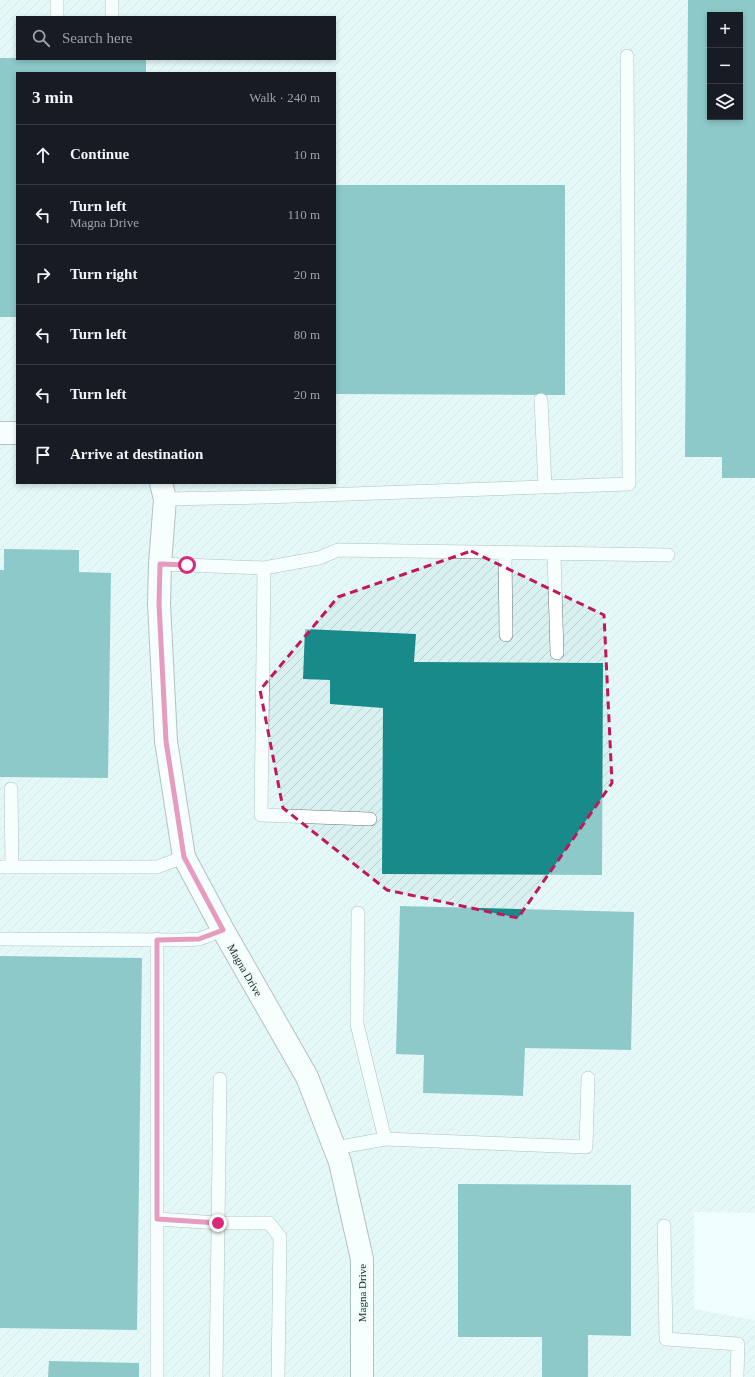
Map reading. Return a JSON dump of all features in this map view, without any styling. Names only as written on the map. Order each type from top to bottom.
[{"type":"street","points":[[0,433],[16,433]]},
{"type":"street","name":"Magna Drive","points":[[163,491],[159,604],[166,741],[184,857],[223,930],[307,1077],[340,1162],[362,1259],[362,1377]]},
{"type":"lane","points":[[57,0],[57,16]]},
{"type":"lane","points":[[112,0],[112,16]]},
{"type":"lane","points":[[163,491],[266,497],[629,484],[627,56]]},
{"type":"lane","points":[[541,400],[545,487]]},
{"type":"lane","points":[[160,564],[264,568],[319,558],[338,550],[668,556]]},
{"type":"lane","points":[[505,553],[506,635]]},
{"type":"lane","points":[[554,554],[558,653]]},
{"type":"lane","points":[[264,568],[261,815],[370,819]]},
{"type":"lane","points":[[11,789],[6,867],[157,866],[184,857]]},
{"type":"lane","points":[[358,912],[357,1024],[385,1139]]},
{"type":"lane","points":[[0,939],[199,939],[223,930]]},
{"type":"lane","points":[[157,940],[157,1377]]},
{"type":"lane","points":[[335,1148],[385,1139],[586,1147],[588,1078]]},
{"type":"lane","points":[[216,1377],[220,1079]]},
{"type":"lane","points":[[157,1219],[218,1223],[269,1223],[280,1237],[278,1377]]},
{"type":"lane","points":[[664,1226],[666,1339],[738,1344],[737,1377]]},
{"type":"highlighted area","points":[[471,551],[604,615],[612,783],[518,918],[387,890],[283,808],[260,690],[338,597]]},
{"type":"shaded area","points":[[0,0],[755,0],[755,1213],[694,1212],[694,1309],[755,1320],[755,1377],[0,1377]]},
{"type":"building","points":[[688,0],[755,0],[755,478],[722,478],[722,457],[685,457]]},
{"type":"building","points":[[0,58],[16,58],[16,60],[146,60],[146,72],[16,72],[16,317],[0,317]]},
{"type":"building","points":[[336,185],[565,185],[565,395],[336,394]]},
{"type":"building","points":[[4,549],[79,550],[79,572],[111,573],[108,778],[0,777],[0,570],[4,570]]},
{"type":"building","points":[[305,629],[416,634],[414,662],[603,663],[602,875],[382,874],[383,708],[330,704],[330,680],[303,679]]},
{"type":"building","points":[[400,906],[634,912],[631,1050],[525,1048],[523,1096],[423,1093],[424,1055],[396,1054]]},
{"type":"building","points":[[0,956],[142,958],[137,1330],[0,1328]]},
{"type":"building","points":[[458,1184],[631,1185],[631,1336],[588,1335],[588,1377],[542,1377],[542,1337],[458,1337]]},
{"type":"building","points":[[49,1361],[139,1363],[139,1377],[48,1377]]},
{"type":"route","points":[[187,565],[160,564],[159,604],[166,741],[184,857],[223,930],[199,939],[157,940],[157,1219],[218,1223]]}]
